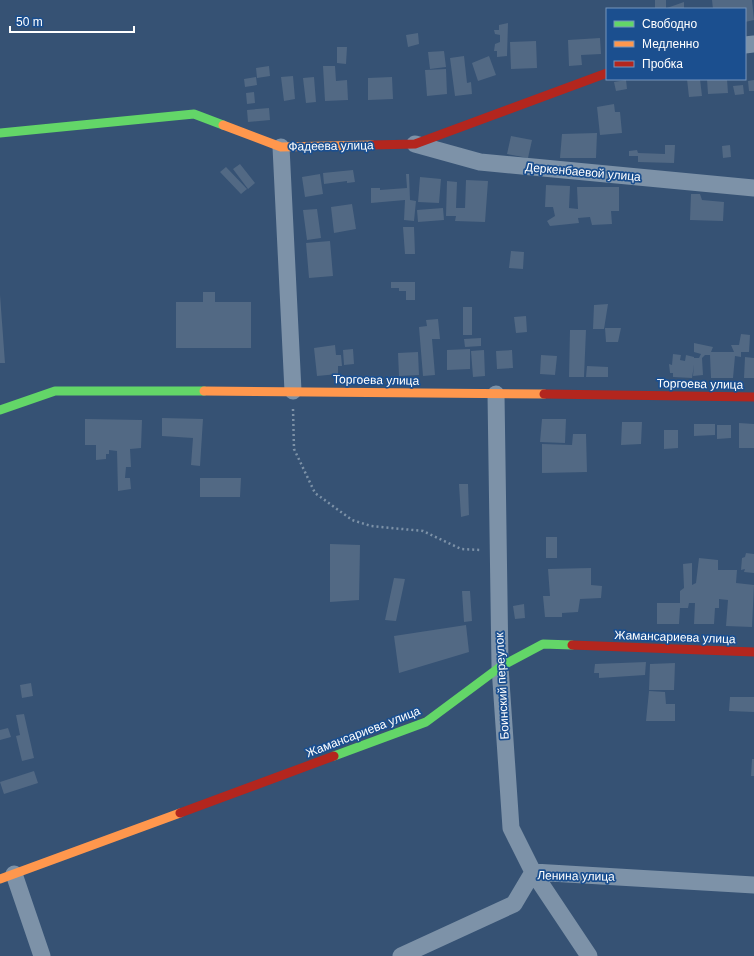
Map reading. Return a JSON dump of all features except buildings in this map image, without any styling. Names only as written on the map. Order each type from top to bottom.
[{"type":"street","name":"Фадеева улица","points":[[0,133],[194,114],[281,147],[415,144],[606,73]]},
{"type":"street","name":"Деркенбаевой улица","points":[[415,144],[480,162],[754,188]]},
{"type":"street","points":[[281,147],[293,391]]},
{"type":"street","name":"Торгоева улица","points":[[0,410],[55,391],[293,391],[754,397]]},
{"type":"street","name":"Боинский переулок","points":[[496,394],[500,667],[511,828],[533,872],[589,956]]},
{"type":"street","name":"Жамансариева улица","points":[[7,877],[426,722],[500,667],[543,644],[754,652]]},
{"type":"street","name":"Ленина улица","points":[[401,956],[514,904],[533,872],[754,885]]},
{"type":"street","points":[[7,877],[42,956]]},
{"type":"path","points":[[293,391],[294,448],[315,493],[352,520],[371,526],[423,531],[461,549],[498,550]]},
{"type":"traffic: fast","points":[[0,133],[194,114],[223,125]]},
{"type":"traffic: fast","points":[[0,410],[55,391],[204,391]]},
{"type":"traffic: fast","points":[[334,756],[426,722],[500,667],[543,644],[572,645]]},
{"type":"traffic: slow","points":[[223,125],[281,147],[372,145]]},
{"type":"traffic: slow","points":[[204,391],[544,394]]},
{"type":"traffic: slow","points":[[0,879],[180,813]]},
{"type":"traffic: jam","points":[[372,145],[415,144],[606,73]]},
{"type":"traffic: jam","points":[[544,394],[754,397]]},
{"type":"traffic: jam","points":[[572,645],[754,652]]},
{"type":"traffic: jam","points":[[180,813],[334,756]]}]
